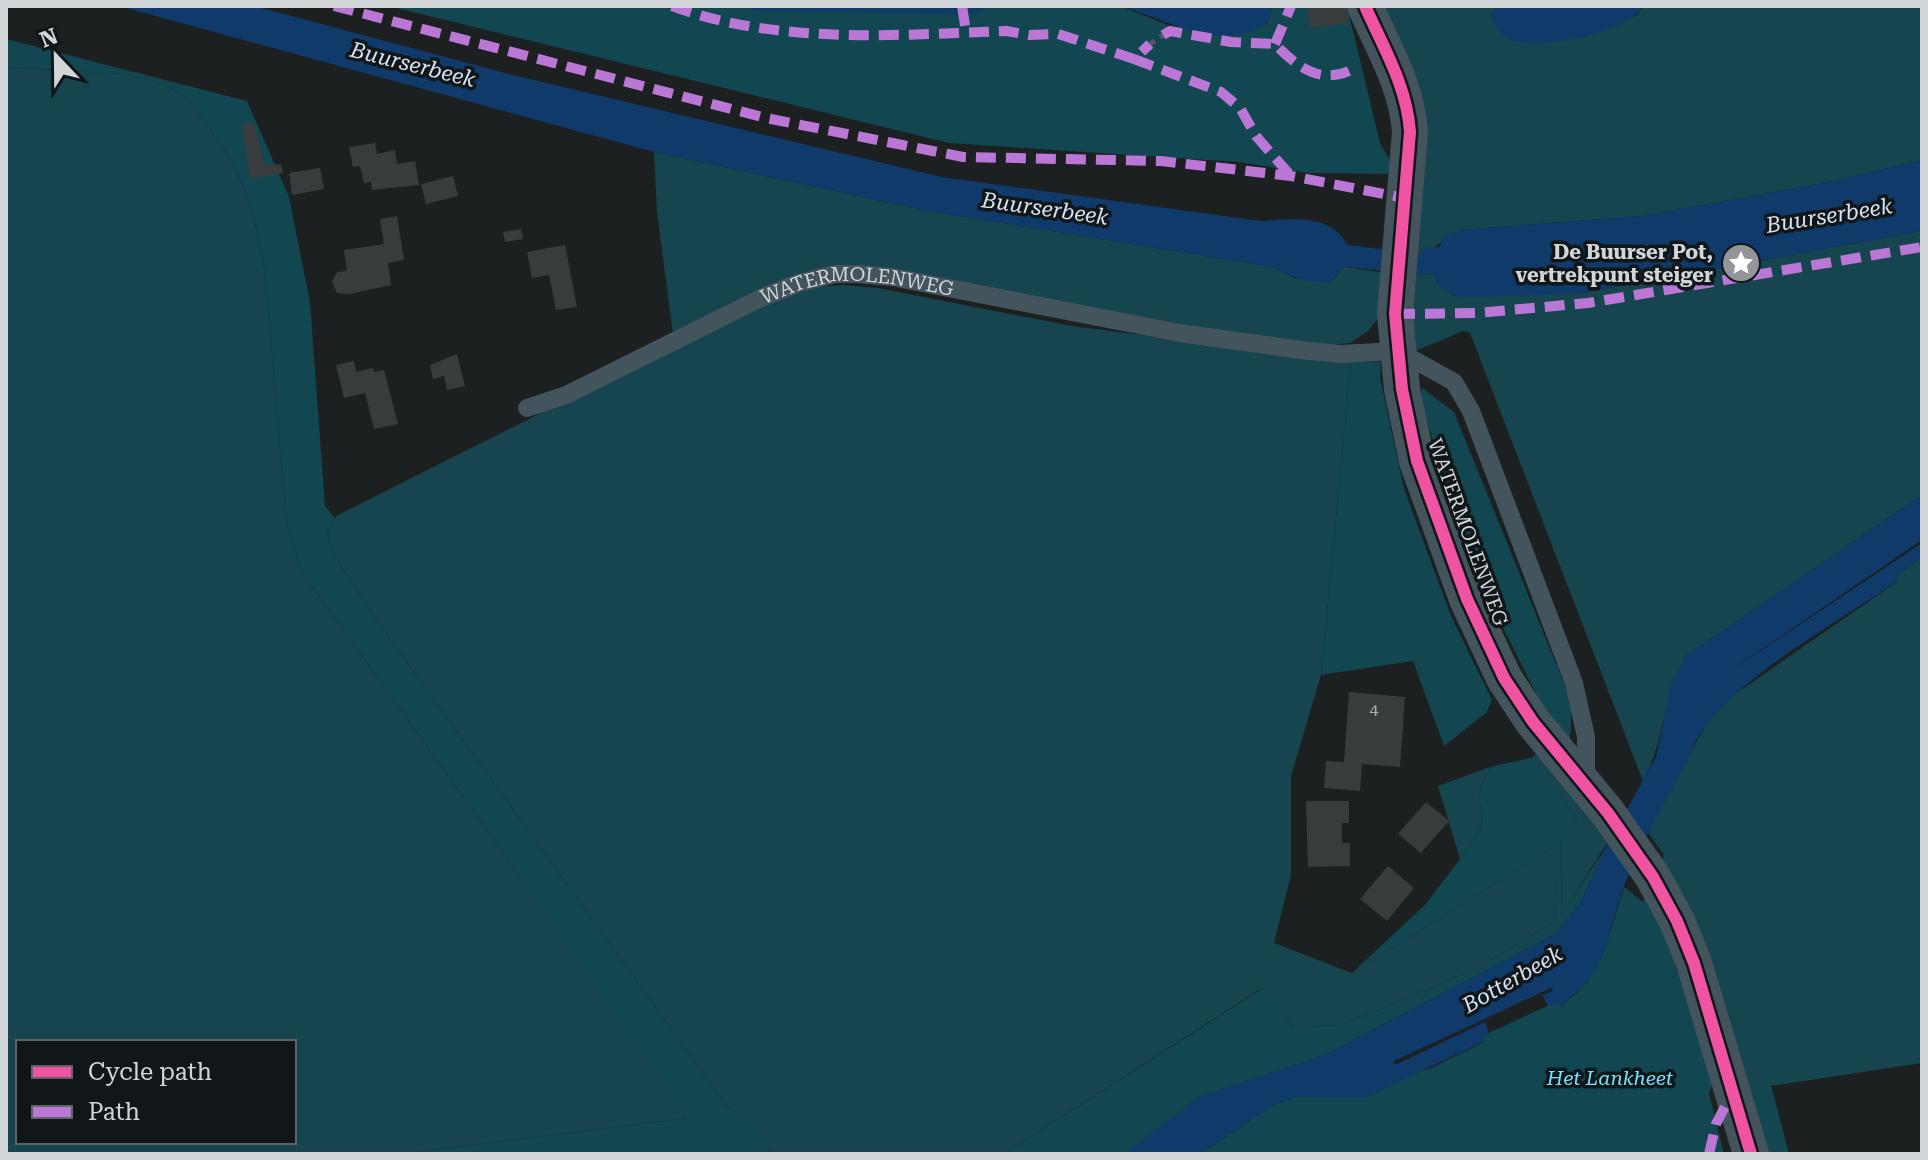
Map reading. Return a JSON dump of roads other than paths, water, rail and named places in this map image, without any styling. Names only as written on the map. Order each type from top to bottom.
[{"type":"street","name":"WATERMOLENWEG","points":[[1365,6],[1392,63],[1408,110],[1409,145],[1398,262],[1398,351],[1402,389],[1417,461],[1467,599],[1519,701],[1586,782],[1653,877],[1694,963],[1751,1154]]},
{"type":"lane","name":"WATERMOLENWEG","points":[[527,408],[566,395],[763,297],[835,274],[892,277],[1180,333],[1301,350],[1340,354],[1398,351]]},
{"type":"lane","points":[[1398,351],[1454,382],[1471,411],[1574,683],[1586,737],[1586,782]]},
{"type":"water","name":"Buurserbeek","points":[[119,6],[254,6],[513,75],[942,177],[1261,221],[1309,220],[1331,227],[1347,245],[1423,254],[1424,248],[1439,247],[1446,235],[1460,230],[1642,216],[1829,182],[1922,160],[1922,231],[1577,294],[1464,297],[1446,290],[1435,275],[1344,267],[1331,282],[1315,282],[1273,267],[928,211],[654,152]]},
{"type":"water","points":[[1121,6],[1273,6],[1267,24],[1229,36],[1193,32]]},
{"type":"water","points":[[1499,6],[1643,6],[1620,24],[1601,32],[1559,42],[1521,43],[1508,39],[1495,25],[1490,14]]},
{"type":"water","name":"Botterbeek","points":[[1922,495],[1922,540],[1726,674],[1922,543],[1922,557],[1896,576],[1899,580],[1772,665],[1726,703],[1708,723],[1637,856],[1624,886],[1604,952],[1588,980],[1576,993],[1560,1006],[1558,1002],[1548,1006],[1542,995],[1553,991],[1551,988],[1394,1061],[1395,1065],[1485,1022],[1489,1033],[1483,1036],[1485,1041],[1365,1098],[1295,1097],[1271,1106],[1200,1154],[1124,1154],[1201,1096],[1325,1055],[1554,935],[1580,904],[1603,852],[1656,757],[1672,681],[1686,656]]},
{"type":"waterway","points":[[755,6],[970,9],[980,6]]},
{"type":"place","name":"De Buurser Pot, vertrekpunt steiger","points":[[1741,263]]},
{"type":"park label","name":"Het Lankheet","points":[[1610,1078]]}]
